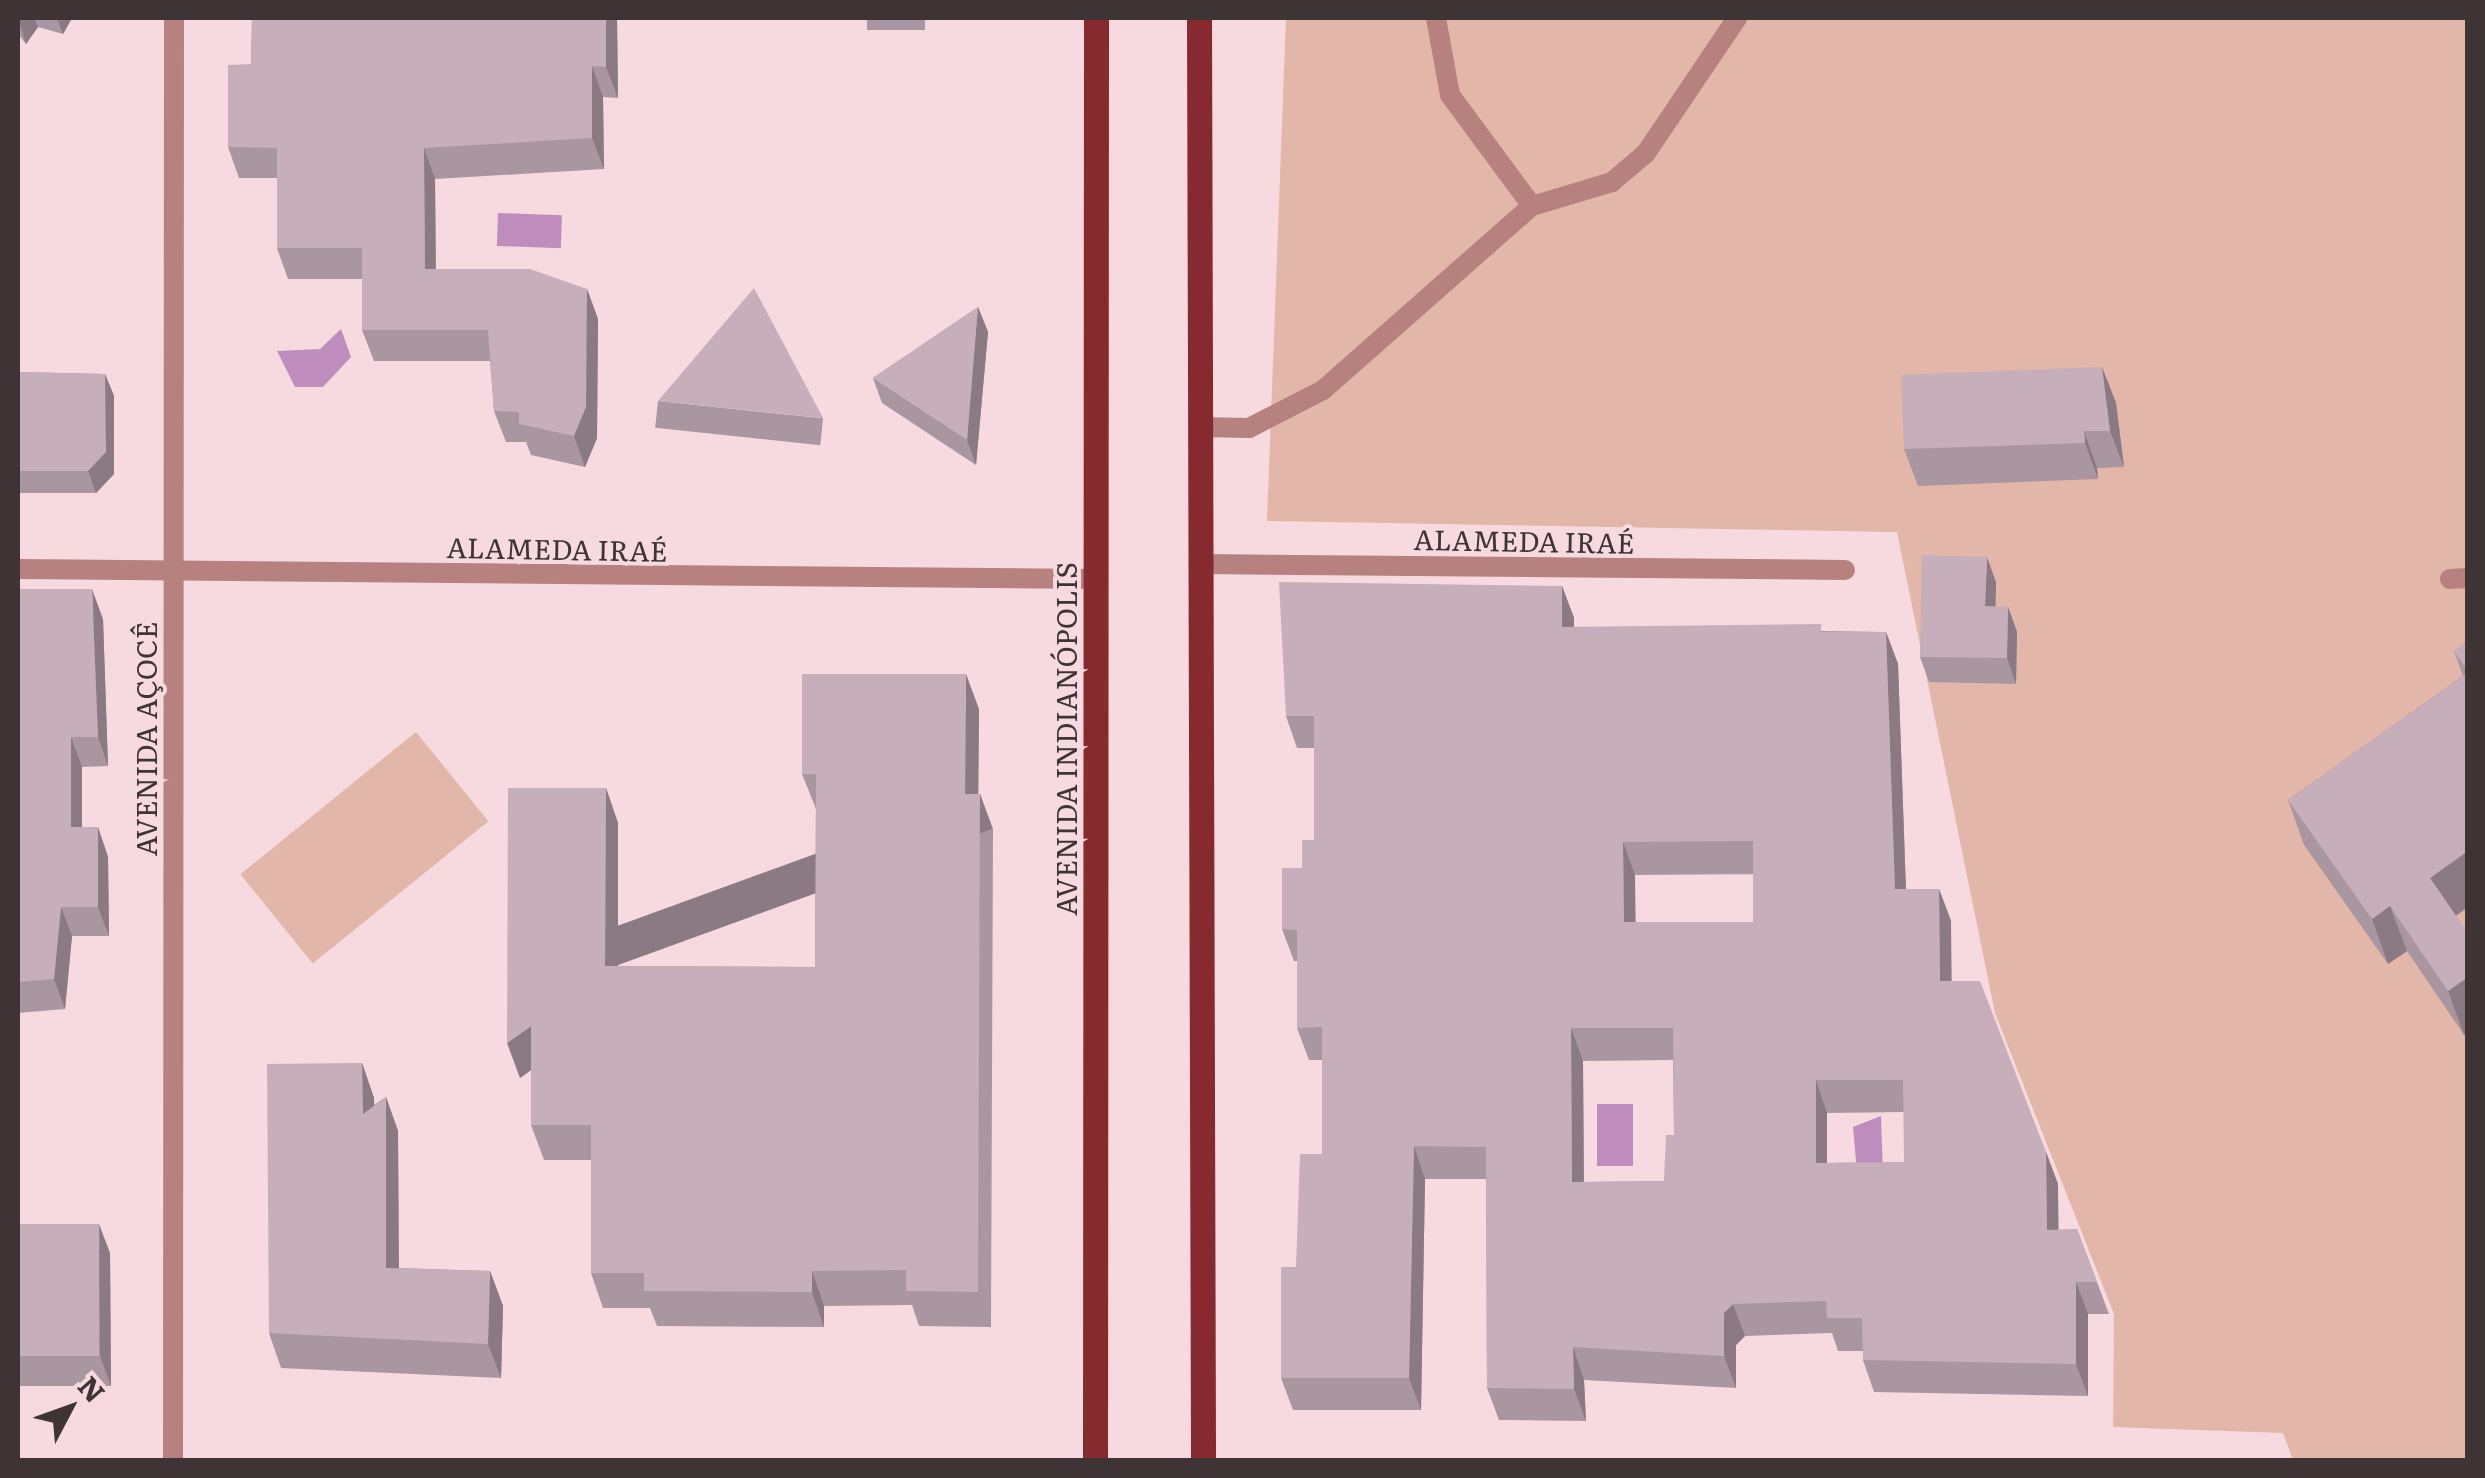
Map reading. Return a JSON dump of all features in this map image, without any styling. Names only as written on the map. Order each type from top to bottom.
[{"type":"main road","name":"AVENIDA INDIANÓPOLIS","points":[[1095,1460],[1096,18]]},
{"type":"main road","points":[[1199,18],[1203,1460]]},
{"type":"street","name":"AVENIDA AÇOCÊ","points":[[173,1460],[174,18]]},
{"type":"street","points":[[1436,18],[1450,95],[1532,206]]},
{"type":"street","points":[[1200,427],[1249,428],[1323,390],[1532,206],[1612,182],[1646,153],[1736,18]]},
{"type":"street","name":"ALAMEDA IRAÉ","points":[[1202,564],[1845,570]]},
{"type":"street","name":"ALAMEDA IRAÉ","points":[[18,568],[1095,579]]},
{"type":"shaded area","points":[[1286,18],[2467,18],[2467,1460],[2293,1460],[2283,1433],[2113,1427],[2114,1314],[1995,1013],[1897,532],[1267,521]]},
{"type":"shaded area","points":[[498,213],[562,215],[561,248],[497,246]]},
{"type":"shaded area","points":[[341,329],[351,357],[323,387],[295,387],[277,351],[320,349]]},
{"type":"shaded area","points":[[416,732],[488,821],[313,964],[240,874]]},
{"type":"shaded area","points":[[1597,1104],[1633,1104],[1633,1166],[1597,1166]]},
{"type":"shaded area","points":[[1881,1116],[1883,1176],[1857,1172],[1853,1127]]},
{"type":"building","points":[[252,18],[606,18],[606,67],[592,66],[592,138],[424,148],[425,269],[530,269],[587,289],[586,407],[574,436],[519,424],[519,412],[494,411],[488,330],[362,330],[362,248],[277,248],[277,148],[228,147],[228,65],[251,64]]},
{"type":"building","points":[[754,288],[823,418],[658,401]]},
{"type":"building","points":[[978,307],[967,440],[873,378]]},
{"type":"building","points":[[2102,367],[2110,431],[2084,431],[2085,443],[1904,449],[1901,375]]},
{"type":"building","points":[[18,372],[105,374],[106,452],[88,471],[18,471]]},
{"type":"building","points":[[1922,555],[1987,557],[1985,606],[2008,607],[2007,658],[1920,657]]},
{"type":"building","points":[[1279,582],[1562,586],[1562,627],[1821,624],[1821,632],[1886,632],[1895,889],[1939,889],[1940,981],[1980,981],[2046,1152],[2047,1230],[2077,1229],[2097,1282],[2076,1282],[2076,1364],[1863,1360],[1862,1318],[1827,1318],[1826,1301],[1733,1304],[1724,1313],[1724,1356],[1573,1347],[1574,1389],[1487,1388],[1486,1147],[1414,1146],[1409,1378],[1281,1378],[1281,1267],[1296,1267],[1300,1154],[1322,1154],[1322,1027],[1297,1028],[1297,930],[1282,929],[1282,868],[1302,868],[1302,840],[1314,840],[1314,716],[1286,716]],"holes":[[[1753,841],[1753,922],[1624,922],[1623,842]],[[1571,1028],[1673,1028],[1674,1135],[1666,1135],[1664,1181],[1572,1182]],[[1816,1080],[1903,1080],[1904,1162],[1816,1163]]]},
{"type":"building","points":[[18,589],[92,589],[98,737],[71,737],[71,827],[98,827],[98,907],[61,907],[54,979],[18,982]]},
{"type":"building","points":[[2468,641],[2468,671],[2454,651]]},
{"type":"building","points":[[2468,673],[2468,851],[2430,878],[2468,933],[2468,977],[2448,991],[2390,906],[2372,919],[2288,800]]},
{"type":"building","points":[[802,674],[966,674],[965,794],[980,794],[978,1292],[906,1291],[906,1270],[812,1271],[812,1292],[644,1291],[644,1273],[591,1273],[591,1125],[531,1125],[531,1026],[507,1043],[508,788],[606,788],[605,966],[815,967],[816,774],[802,774]]},
{"type":"building","points":[[362,1063],[363,1114],[386,1097],[386,1268],[490,1271],[488,1344],[269,1333],[267,1064]]},
{"type":"building","points":[[18,1224],[99,1224],[99,1356],[18,1356]]}]
